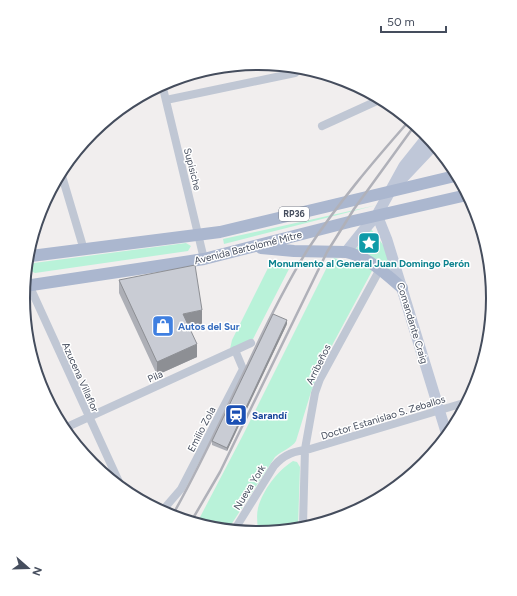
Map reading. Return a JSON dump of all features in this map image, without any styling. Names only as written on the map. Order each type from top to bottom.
[{"type":"main road","points":[[346,252],[377,215],[404,166],[427,143]]},
{"type":"main road","name":"Avenida Bartolomé Mitre","points":[[34,256],[220,232],[452,177]]},
{"type":"main road","name":"Avenida Bartolomé Mitre","points":[[30,283],[204,259],[377,215],[462,196]]},
{"type":"main road","name":"Comandante Craig","points":[[377,215],[387,240],[445,429]]},
{"type":"main road","points":[[252,247],[346,252],[355,254],[380,269],[402,288]]},
{"type":"street","points":[[166,100],[295,73]]},
{"type":"street","name":"Supisiche","points":[[164,90],[204,259]]},
{"type":"street","points":[[322,126],[375,102]]},
{"type":"street","points":[[63,180],[84,250]]},
{"type":"street","name":"Arribeños","points":[[303,522],[305,449],[315,393],[320,379],[380,269]]},
{"type":"street","name":"Azucena Villaflor","points":[[30,290],[117,477]]},
{"type":"street","name":"Pila","points":[[70,426],[251,343]]},
{"type":"street","name":"Emilio Zola","points":[[166,507],[181,489],[243,369],[235,350]]},
{"type":"street","name":"Doctor Estanislao S. Zeballos","points":[[305,449],[460,404]]},
{"type":"street","name":"Nueva York","points":[[237,526],[274,466],[280,459],[288,454],[305,449]]},
{"type":"green space","points":[[377,205],[224,244],[223,239]]},
{"type":"green space","points":[[371,229],[384,246],[391,271],[355,250]]},
{"type":"green space","points":[[186,243],[191,246],[188,251],[35,273],[32,271],[34,263]]},
{"type":"green space","points":[[334,258],[369,266],[372,271],[321,366],[311,392],[296,441],[292,446],[275,457],[231,525],[199,519],[243,435],[331,259]]},
{"type":"green space","points":[[269,266],[289,269],[253,339],[230,349],[232,340]]},
{"type":"green space","points":[[293,461],[297,462],[300,467],[298,523],[288,525],[258,526],[257,511],[263,494],[271,482],[287,465]]},
{"type":"building","name":"Autos del Sur","points":[[195,265],[202,310],[183,314],[197,344],[157,362],[119,280]]},
{"type":"building","points":[[273,314],[287,320],[227,448],[212,441]]},
{"type":"railway","points":[[175,510],[202,460],[291,277],[319,232],[369,167],[406,124]]},
{"type":"railway","points":[[194,517],[220,472],[327,252],[354,209],[412,129]]},
{"type":"place","name":"Monumento al General Juan Domingo Perón","points":[[369,243]]},
{"type":"place","name":"Autos del Sur","points":[[163,326]]},
{"type":"place","name":"Sarandí","points":[[236,415]]}]
